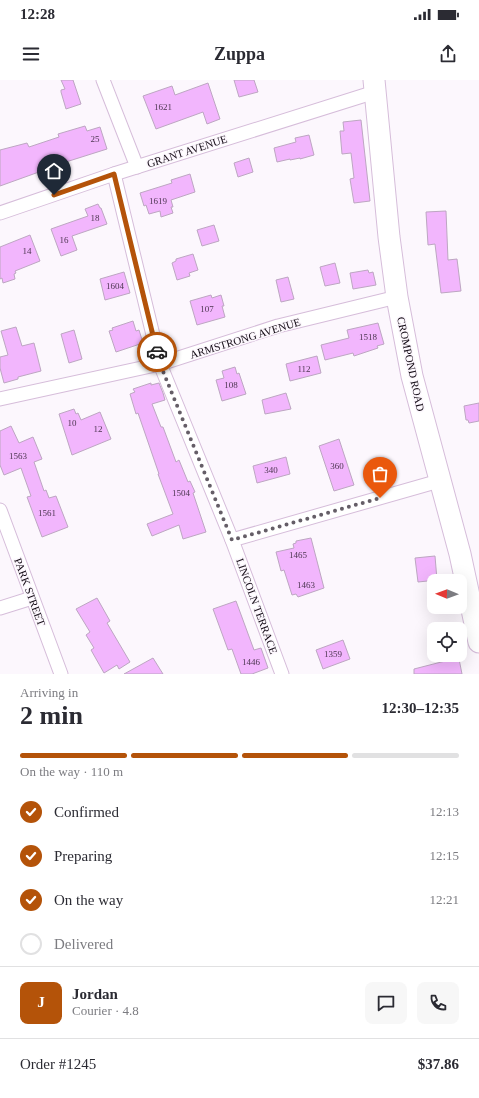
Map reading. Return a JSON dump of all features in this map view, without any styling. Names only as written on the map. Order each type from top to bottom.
[{"type":"main road","name":"CROMPOND ROAD","points":[[374,86],[389,237],[397,297],[412,376],[476,617],[479,642]]},
{"type":"street","points":[[103,80],[137,167]]},
{"type":"street","name":"GRANT AVENUE","points":[[0,213],[374,86]]},
{"type":"street","name":"LINCOLN TERRACE","points":[[114,174],[160,364],[232,540],[282,674]]},
{"type":"street","name":"ARMSTRONG AVENUE","points":[[0,399],[160,364],[278,326],[397,297]]},
{"type":"street","points":[[232,540],[439,481]]},
{"type":"street","name":"PARK STREET","points":[[0,510],[61,674]]},
{"type":"street","points":[[0,608],[32,598]]},
{"type":"building","points":[[61,80],[73,80],[81,104],[66,109],[61,92],[61,90],[65,89]]},
{"type":"building","points":[[234,80],[254,80],[258,92],[239,97]]},
{"type":"building","points":[[208,83],[220,119],[207,124],[203,112],[156,129],[143,96],[172,86],[175,95]]},
{"type":"building","points":[[361,120],[370,201],[354,203],[350,179],[354,178],[351,153],[342,154],[340,131],[344,131],[343,122]]},
{"type":"building","points":[[85,126],[87,131],[100,127],[107,149],[50,167],[0,186],[0,150],[27,143],[29,147],[59,137],[58,134]]},
{"type":"building","points":[[309,135],[314,155],[300,159],[290,159],[277,162],[274,148],[296,142],[295,138]]},
{"type":"building","points":[[249,158],[253,172],[238,177],[234,163]]},
{"type":"building","points":[[190,174],[195,192],[171,200],[173,213],[161,217],[160,211],[149,214],[146,205],[144,206],[140,193],[172,183],[171,180]]},
{"type":"building","points":[[98,204],[107,224],[72,236],[77,250],[61,256],[51,229],[88,216],[85,209]]},
{"type":"building","points":[[446,211],[448,260],[457,259],[461,291],[441,293],[435,244],[428,245],[426,212]]},
{"type":"building","points":[[214,225],[219,241],[202,246],[197,230]]},
{"type":"building","points":[[30,235],[40,261],[15,271],[15,279],[3,283],[2,278],[0,279],[0,247]]},
{"type":"building","points":[[193,254],[198,270],[189,273],[190,276],[177,280],[172,263],[176,261],[176,259]]},
{"type":"building","points":[[335,263],[340,283],[325,286],[320,267]]},
{"type":"building","points":[[368,270],[369,273],[373,272],[376,285],[353,289],[350,273]]},
{"type":"building","points":[[124,272],[130,293],[105,300],[100,279]]},
{"type":"building","points":[[288,277],[294,299],[281,302],[276,280]]},
{"type":"building","points":[[211,295],[212,298],[221,295],[225,317],[197,325],[190,301]]},
{"type":"building","points":[[133,321],[136,331],[139,330],[143,343],[116,352],[109,331],[113,330],[112,328]]},
{"type":"building","points":[[378,323],[384,344],[377,346],[378,348],[354,356],[353,353],[325,360],[321,345],[349,338],[347,330]]},
{"type":"building","points":[[16,327],[22,346],[34,343],[41,371],[18,377],[18,379],[4,383],[0,368],[0,357],[8,355],[1,331]]},
{"type":"building","points":[[74,330],[82,359],[69,363],[61,334]]},
{"type":"building","points":[[317,356],[321,373],[290,381],[286,364]]},
{"type":"building","points":[[235,367],[237,374],[239,373],[246,394],[222,401],[216,380],[224,378],[222,371]]},
{"type":"building","points":[[151,383],[151,385],[159,383],[163,393],[165,400],[152,404],[161,427],[163,427],[176,462],[179,460],[188,482],[190,481],[195,492],[193,493],[206,532],[183,539],[179,525],[152,536],[147,524],[173,514],[130,394],[135,392],[133,389]]},
{"type":"building","points":[[286,393],[291,409],[265,414],[262,400]]},
{"type":"building","points":[[479,403],[479,421],[469,423],[468,420],[466,420],[464,406]]},
{"type":"building","points":[[74,409],[76,414],[78,413],[81,420],[100,412],[111,439],[72,455],[59,414]]},
{"type":"building","points":[[11,426],[19,443],[33,437],[42,459],[34,462],[44,491],[46,490],[49,498],[56,496],[68,527],[42,537],[27,497],[31,496],[21,468],[4,475],[0,465],[0,431]]},
{"type":"building","points":[[339,439],[354,485],[334,491],[319,446]]},
{"type":"building","points":[[286,457],[290,474],[257,483],[253,466]]},
{"type":"building","points":[[311,538],[324,588],[298,597],[296,594],[292,595],[284,570],[281,571],[276,552],[294,548],[293,544],[296,543],[296,541]]},
{"type":"building","points":[[435,556],[436,574],[427,574],[427,581],[418,582],[415,558]]},
{"type":"building","points":[[97,598],[110,621],[107,623],[130,662],[119,669],[117,665],[104,673],[91,650],[94,648],[86,635],[90,632],[76,609]]},
{"type":"building","points":[[236,601],[254,650],[261,648],[268,668],[252,674],[241,674],[232,649],[228,650],[213,609]]},
{"type":"building","points":[[343,640],[350,659],[323,669],[316,650]]},
{"type":"building","points":[[153,658],[163,674],[124,674]]},
{"type":"building","points":[[441,662],[460,662],[462,674],[414,674],[414,669]]},
{"type":"way so far","points":[[157,352],[160,364],[232,540],[380,498]]},
{"type":"route","points":[[54,195],[114,174],[157,352]]}]
